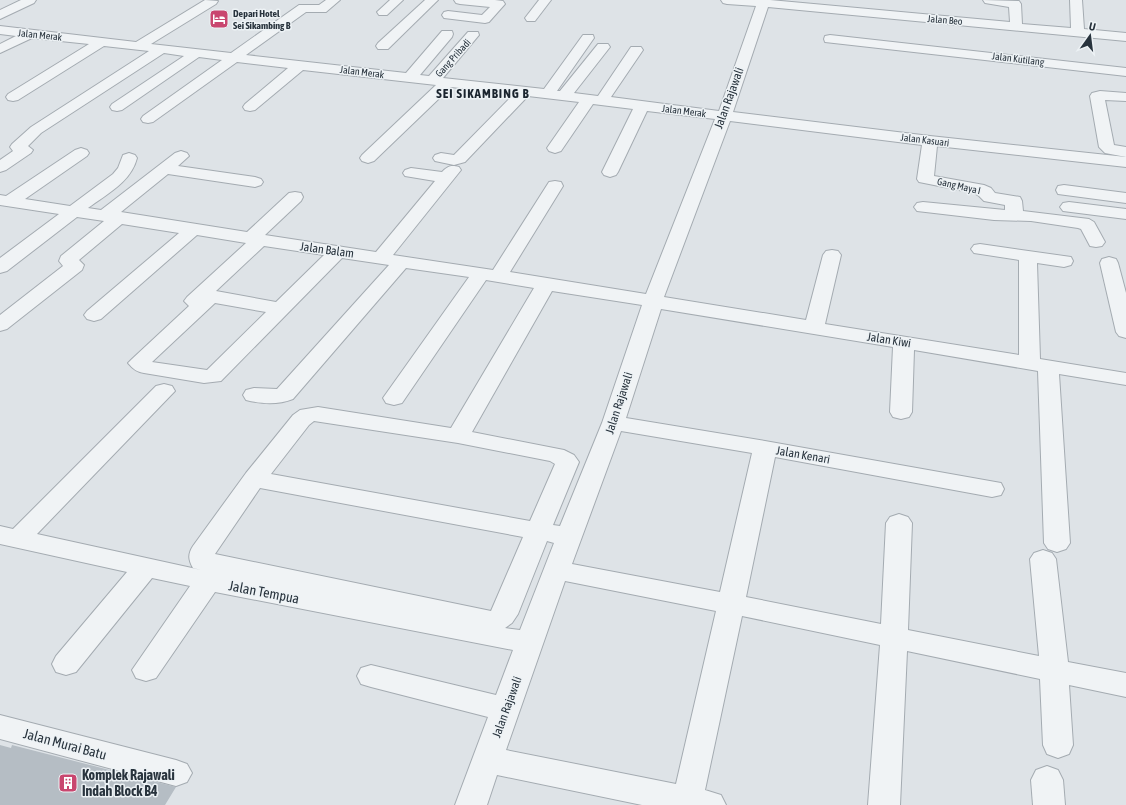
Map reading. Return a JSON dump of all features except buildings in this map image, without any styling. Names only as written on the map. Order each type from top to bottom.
[{"type":"street","points":[[0,15],[30,0]]},
{"type":"street","points":[[148,119],[303,8],[322,9],[334,0]]},
{"type":"street","points":[[383,12],[397,0]]},
{"type":"street","points":[[374,74],[399,48],[383,46],[432,0]]},
{"type":"street","points":[[448,15],[485,19],[499,4],[460,0]]},
{"type":"street","points":[[531,18],[545,0]]},
{"type":"street","name":"Jalan Beo","points":[[728,0],[763,2],[1126,37]]},
{"type":"street","points":[[989,0],[1015,4],[1016,26]]},
{"type":"street","points":[[1076,0],[1078,32]]},
{"type":"street","points":[[138,46],[212,2]]},
{"type":"street","name":"Jalan Rajawali","points":[[471,805],[556,570],[613,424],[623,389],[653,302],[724,116],[763,2]]},
{"type":"street","name":"Jalan Merak","points":[[0,30],[642,105],[724,116]]},
{"type":"street","points":[[0,49],[29,34]]},
{"type":"street","points":[[410,78],[447,34]]},
{"type":"street","name":"Gang Pribadi","points":[[368,158],[439,82],[474,35]]},
{"type":"street","points":[[547,95],[588,38]]},
{"type":"street","name":"Jalan Kutilang","points":[[830,39],[1126,72]]},
{"type":"street","points":[[13,97],[102,42]]},
{"type":"street","points":[[564,96],[603,47]]},
{"type":"street","points":[[0,167],[25,150],[18,147],[36,130],[162,49]]},
{"type":"street","points":[[555,148],[613,82],[636,50]]},
{"type":"street","points":[[117,107],[197,53]]},
{"type":"street","points":[[250,107],[300,65]]},
{"type":"street","points":[[440,158],[454,160],[459,159],[524,92]]},
{"type":"street","points":[[1064,190],[1124,175],[1111,150],[1107,147],[1097,96],[1126,97]]},
{"type":"street","points":[[610,172],[642,105]]},
{"type":"street","name":"Jalan Kasuari","points":[[724,116],[930,141],[1124,175]]},
{"type":"street","name":"Gang Maya I","points":[[930,141],[925,179],[978,189],[985,192],[990,197],[1014,201],[1014,215]]},
{"type":"street","points":[[5,201],[81,153]]},
{"type":"street","points":[[0,325],[75,266],[68,260],[164,169],[181,156]]},
{"type":"street","points":[[0,267],[124,173],[129,158]]},
{"type":"street","points":[[164,169],[255,182]]},
{"type":"street","points":[[381,258],[450,174],[411,173]]},
{"type":"street","points":[[944,210],[945,182]]},
{"type":"street","points":[[394,398],[489,275],[555,186]]},
{"type":"street","points":[[135,355],[256,239],[295,197]]},
{"type":"street","name":"Jalan Balam","points":[[5,201],[113,216],[402,261],[653,302]]},
{"type":"street","points":[[1069,207],[1126,214]]},
{"type":"street","points":[[923,208],[1014,215],[1083,223],[1088,226],[1096,242]]},
{"type":"street","points":[[94,315],[194,229]]},
{"type":"street","points":[[980,249],[1064,261]]},
{"type":"street","points":[[279,308],[211,296],[139,363],[144,367],[210,378],[337,252]]},
{"type":"street","points":[[814,328],[832,255]]},
{"type":"street","points":[[1028,256],[1039,365],[1050,551],[1058,745]]},
{"type":"street","points":[[254,395],[278,397],[285,394],[402,261]]},
{"type":"street","points":[[1109,262],[1126,332]]},
{"type":"street","points":[[458,436],[546,284]]},
{"type":"street","name":"Jalan Kiwi","points":[[653,302],[1126,379]]},
{"type":"street","points":[[901,412],[904,342]]},
{"type":"street","points":[[9,537],[164,391]]},
{"type":"street","points":[[312,414],[458,436],[556,455],[566,460],[504,614],[498,620],[490,621],[202,561],[202,552],[254,479],[301,420],[312,414]]},
{"type":"street","name":"Jalan Kenari","points":[[613,424],[765,448],[992,489]]},
{"type":"street","points":[[488,760],[700,796],[732,604],[765,448]]},
{"type":"street","points":[[254,479],[570,537]]},
{"type":"street","points":[[884,805],[899,522]]},
{"type":"street","name":"Jalan Tempua","points":[[9,537],[208,581],[530,643]]},
{"type":"street","points":[[66,664],[145,568]]},
{"type":"street","points":[[556,570],[894,636],[1126,685]]},
{"type":"street","points":[[146,670],[208,581]]},
{"type":"street","points":[[371,676],[506,709]]},
{"type":"street","name":"Jalan Murai Batu","points":[[0,727],[176,773]]},
{"type":"place","name":"Depari Hotel Sei Sikambing B","points":[[219,19]]},
{"type":"place","name":"Komplek Rajawali Indah Block B4","points":[[68,783]]},
{"type":"district","name":"SEI SIKAMBING B","points":[[483,93]]}]
